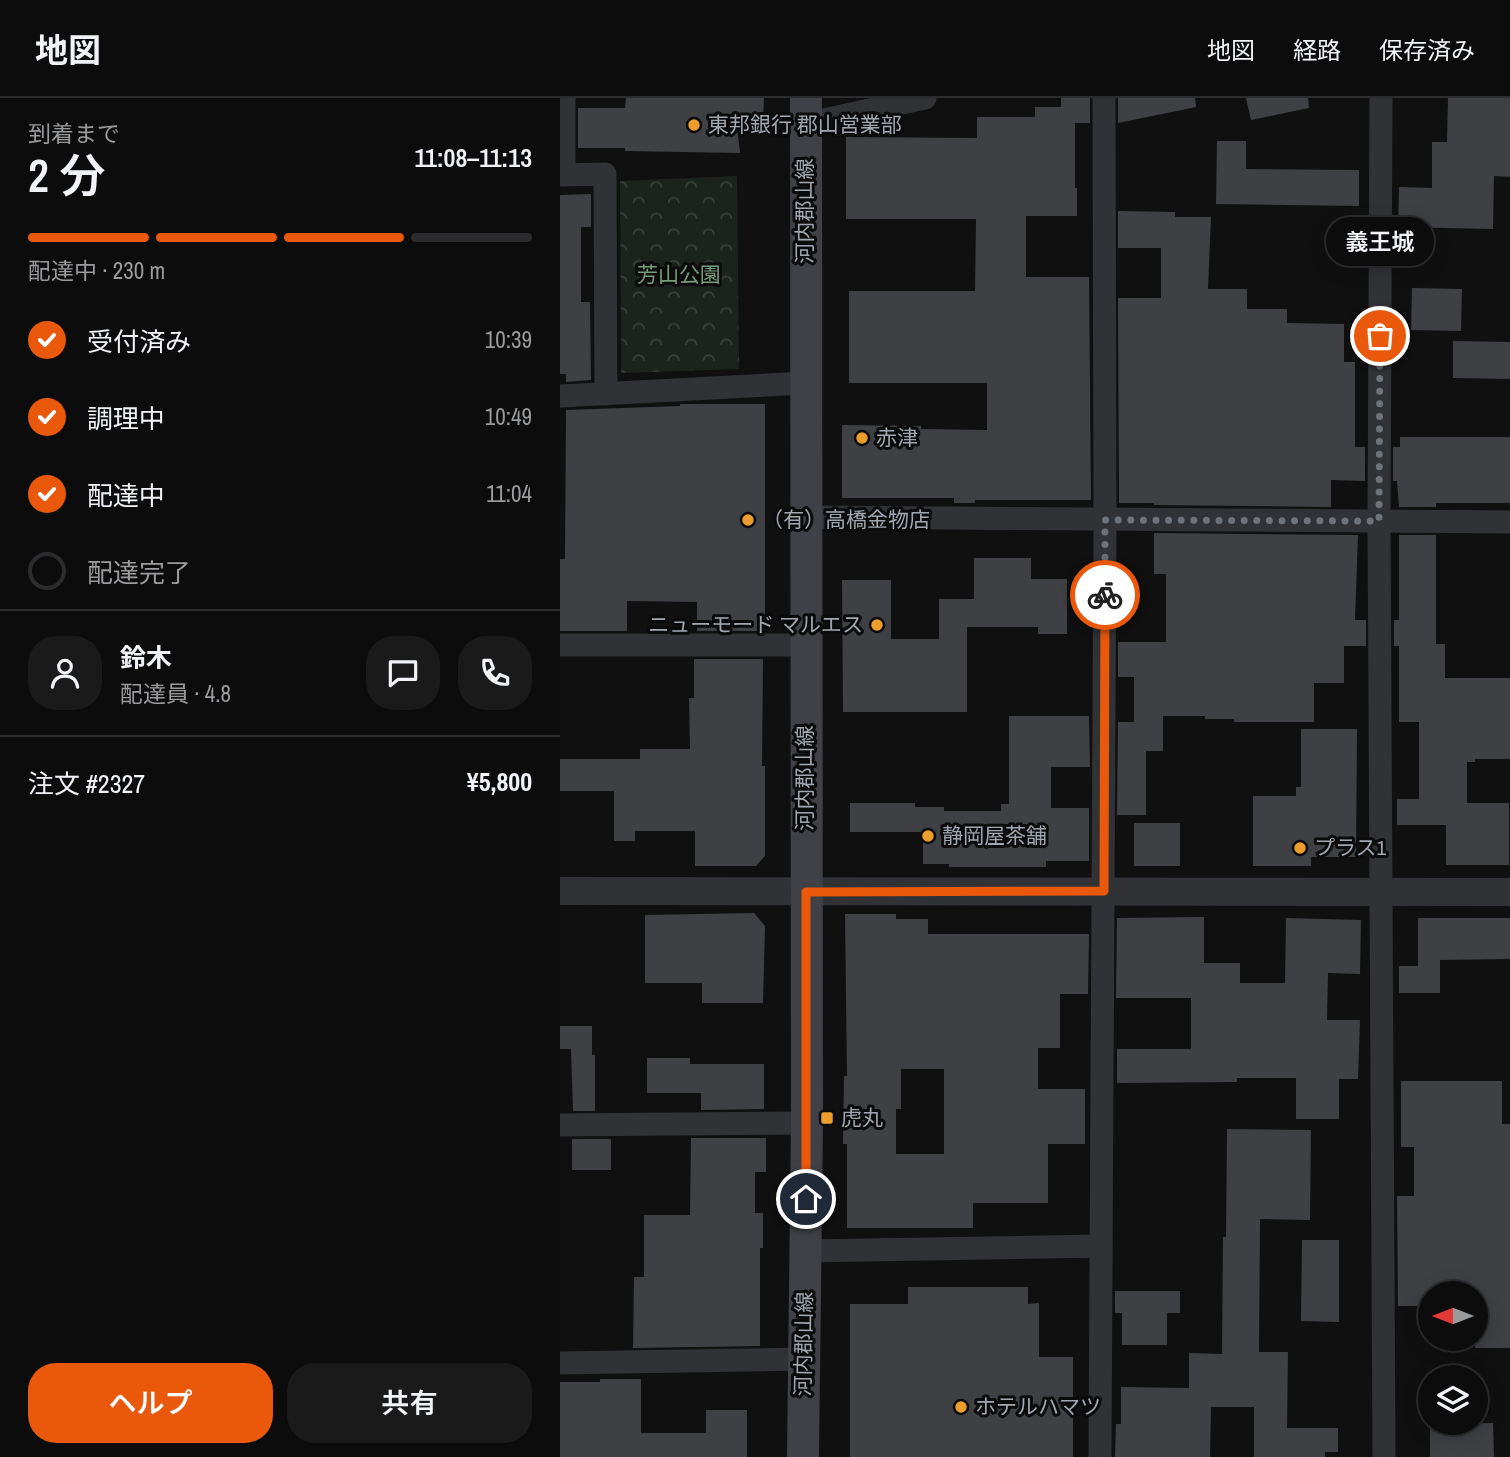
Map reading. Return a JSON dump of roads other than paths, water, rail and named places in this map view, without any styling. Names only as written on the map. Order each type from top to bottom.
[{"type":"main road","name":"河内郡山線","points":[[803,1457],[807,1123],[806,111]]},
{"type":"street","points":[[564,98],[562,175],[605,174],[606,394]]},
{"type":"street","points":[[806,111],[926,98]]},
{"type":"street","points":[[1100,1457],[1104,891],[1104,98]]},
{"type":"street","points":[[1381,98],[1379,521],[1384,1457]]},
{"type":"street","points":[[560,396],[805,383]]},
{"type":"street","points":[[806,517],[1510,522]]},
{"type":"street","points":[[560,645],[806,645]]},
{"type":"street","points":[[560,891],[1510,892]]},
{"type":"street","points":[[560,1125],[807,1123]]},
{"type":"street","points":[[806,1251],[1100,1245]]},
{"type":"street","points":[[560,1363],[803,1359]]},
{"type":"place","name":"東邦銀行 郡山営業部","points":[[694,125]]},
{"type":"place","name":"義王城","points":[[1380,336]]},
{"type":"place","name":"赤津","points":[[862,438]]},
{"type":"place","name":"（有）高橋金物店","points":[[748,520]]},
{"type":"place","name":"ニューモード マルエス","points":[[877,625]]},
{"type":"place","name":"静岡屋茶舗","points":[[928,836]]},
{"type":"place","name":"プラス1","points":[[1300,848]]},
{"type":"place","name":"虎丸","points":[[827,1118]]},
{"type":"place","name":"ホテルハマツ","points":[[961,1407]]},
{"type":"park label","name":"芳山公園","points":[[679,275]]}]
